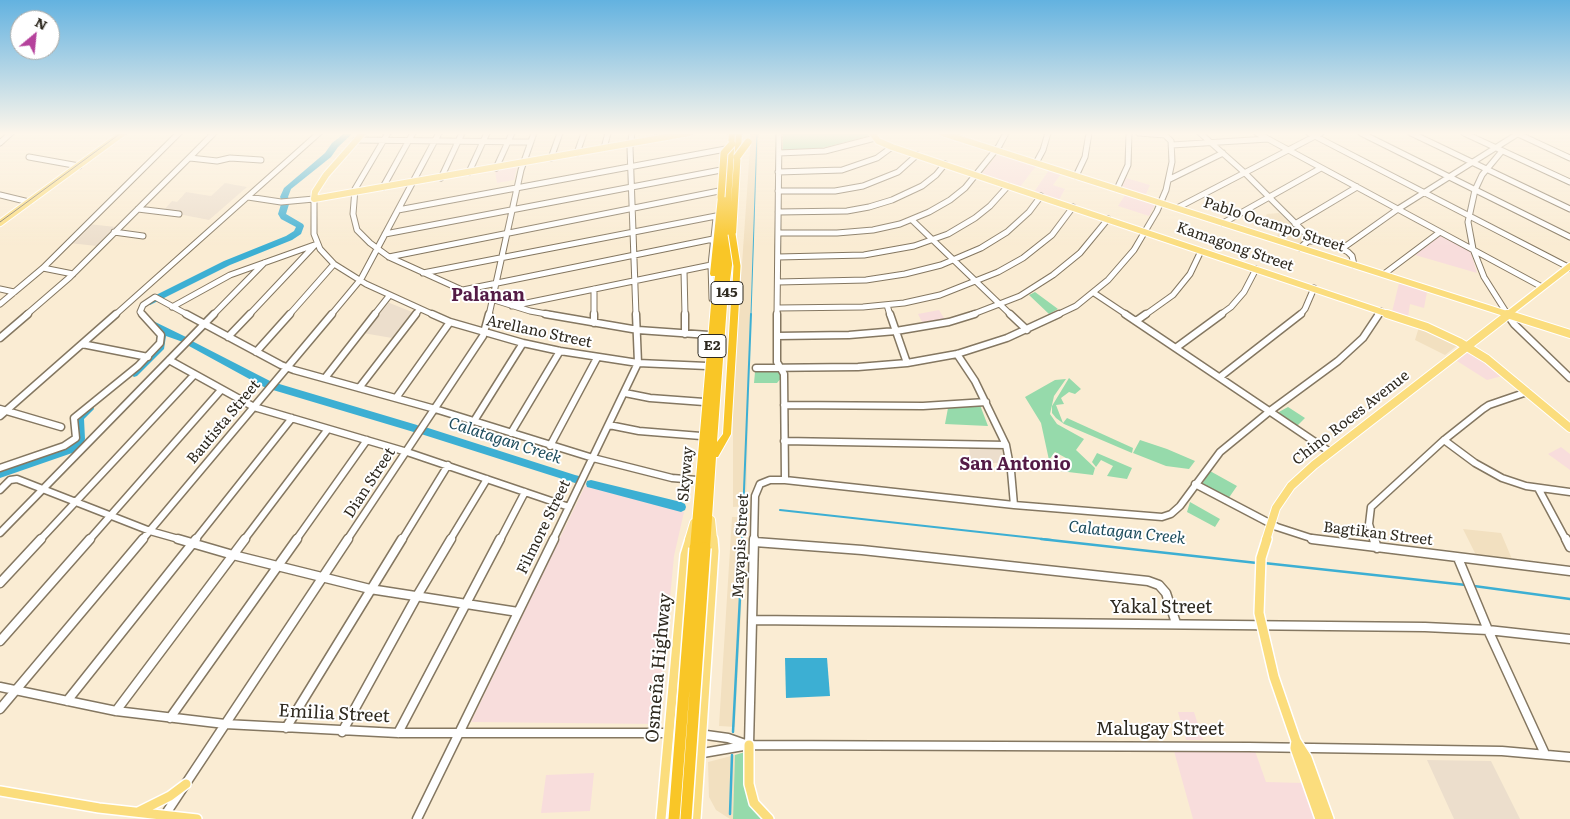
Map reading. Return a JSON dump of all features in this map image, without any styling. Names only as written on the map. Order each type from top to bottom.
[{"type":"highway","points":[[712,301],[712,268],[722,171]]},
{"type":"highway","name":"Skyway","points":[[674,819],[715,305],[725,234],[729,171]]},
{"type":"highway","name":"Skyway","points":[[686,819],[723,304],[732,234],[736,171]]},
{"type":"highway","points":[[715,454],[726,434],[735,320],[737,266],[732,234]]},
{"type":"main road","points":[[0,223],[68,171]]},
{"type":"main road","points":[[329,171],[315,192],[314,199],[474,171]]},
{"type":"main road","name":"Osmeña Highway","points":[[692,555],[712,301],[726,214],[729,171]]},
{"type":"main road","name":"145","points":[[707,548],[711,520],[726,304],[732,266],[738,171]]},
{"type":"main road","name":"Kamagong Street","points":[[965,171],[1427,327],[1467,346],[1493,364],[1570,428]]},
{"type":"main road","name":"Pablo Ocampo Street","points":[[1061,171],[1570,334]]},
{"type":"main road","points":[[0,218],[26,202]]},
{"type":"main road","name":"Chino Roces Avenue","points":[[1320,819],[1298,745],[1274,677],[1258,598],[1260,562],[1276,508],[1291,486],[1304,473],[1569,267]]},
{"type":"main road","points":[[696,819],[700,734],[714,551],[711,520]]},
{"type":"main road","name":"Osmeña Highway","points":[[661,819],[685,555],[694,521]]},
{"type":"main road","points":[[749,745],[749,784],[754,803],[762,814],[769,819]]},
{"type":"main road","name":"Chino Roces Avenue","points":[[1298,745],[1329,819]]},
{"type":"main road","points":[[136,813],[154,805],[186,784]]},
{"type":"main road","points":[[0,791],[163,818],[197,819]]},
{"type":"street","points":[[0,304],[43,268],[140,171]]},
{"type":"street","points":[[0,338],[73,274],[177,171]]},
{"type":"street","points":[[0,416],[3,410],[82,344],[276,171]]},
{"type":"street","points":[[366,171],[354,192],[354,222],[357,230],[377,249],[389,257],[422,273],[462,290],[510,306],[638,330],[709,335]]},
{"type":"street","points":[[383,187],[392,171]]},
{"type":"street","name":"Bautista Street","points":[[0,709],[288,368],[359,281],[418,171]]},
{"type":"street","points":[[441,178],[444,171]]},
{"type":"street","name":"Dian Street","points":[[163,818],[324,578],[484,333],[497,284],[521,171]]},
{"type":"street","points":[[398,210],[607,171]]},
{"type":"street","name":"Filmore Street","points":[[417,819],[625,393],[638,362],[630,171]]},
{"type":"street","points":[[385,234],[715,171]]},
{"type":"street","points":[[510,306],[684,271],[712,268],[713,239],[721,171]]},
{"type":"street","points":[[827,171],[778,172],[777,362],[784,374],[785,480],[1014,505],[1162,517],[1171,514],[1180,506],[1220,452],[1270,411],[1338,360],[1363,338],[1381,311]]},
{"type":"street","points":[[778,191],[835,191],[863,186],[899,171]]},
{"type":"street","points":[[778,212],[847,211],[869,207],[892,200],[916,189],[939,171]]},
{"type":"street","points":[[778,233],[855,232],[912,220],[950,200],[965,188],[979,171]]},
{"type":"street","points":[[1076,176],[1078,171]]},
{"type":"street","points":[[1117,189],[1125,171]]},
{"type":"street","points":[[756,368],[858,367],[907,363],[957,354],[990,345],[1027,330],[1076,306],[1094,293],[1116,272],[1146,232],[1170,179],[1170,171]]},
{"type":"street","points":[[1170,179],[1186,171]]},
{"type":"street","points":[[1177,208],[1248,171]]},
{"type":"street","points":[[1223,223],[1315,171]]},
{"type":"street","points":[[1327,171],[1542,287]]},
{"type":"street","points":[[1384,171],[1569,267]]},
{"type":"street","points":[[1437,171],[1570,237]]},
{"type":"street","points":[[1343,248],[1398,209],[1458,171]]},
{"type":"street","points":[[1485,171],[1475,190],[1468,215],[1473,249],[1484,277],[1508,314],[1530,340],[1570,377]]},
{"type":"street","points":[[1491,171],[1570,209]]},
{"type":"street","points":[[1546,171],[1570,182]]},
{"type":"street","points":[[1245,173],[1312,240]]},
{"type":"street","points":[[778,257],[864,255],[894,251],[933,240],[975,218],[990,206],[1008,186]]},
{"type":"street","points":[[1295,224],[1357,187]]},
{"type":"street","points":[[389,257],[632,210],[719,191]]},
{"type":"street","points":[[0,195],[26,202]]},
{"type":"street","points":[[778,282],[866,280],[905,274],[954,260],[981,248],[1006,232],[1029,212],[1041,196]]},
{"type":"street","points":[[248,197],[281,202],[314,199]]},
{"type":"street","name":"Arellano Street","points":[[314,199],[312,226],[316,244],[334,264],[359,281],[419,310],[484,333],[560,352],[638,362],[707,366]]},
{"type":"street","points":[[778,308],[840,308],[887,305],[940,295],[977,282],[1009,266],[1042,244],[1073,207]]},
{"type":"street","points":[[138,209],[179,214]]},
{"type":"street","points":[[422,273],[716,216]]},
{"type":"street","points":[[777,336],[896,332],[949,322],[1000,304],[1036,287],[1062,269],[1080,253],[1108,219]]},
{"type":"street","points":[[912,220],[1027,330]]},
{"type":"street","points":[[114,232],[144,236]]},
{"type":"street","points":[[1384,274],[1440,232]]},
{"type":"street","points":[[462,290],[713,239]]},
{"type":"street","points":[[1300,248],[1304,243],[1312,240],[1328,241],[1343,248],[1352,256],[1354,265]]},
{"type":"street","points":[[172,307],[230,275],[316,244]]},
{"type":"street","points":[[228,337],[316,244]]},
{"type":"street","points":[[1136,320],[1173,295],[1190,274],[1201,251]]},
{"type":"street","points":[[0,533],[264,262]]},
{"type":"street","points":[[256,352],[334,264]]},
{"type":"street","points":[[43,268],[73,274]]},
{"type":"street","points":[[1177,347],[1231,307],[1244,292],[1256,269]]},
{"type":"street","points":[[684,271],[685,334]]},
{"type":"street","points":[[1220,377],[1298,317],[1305,309],[1314,288]]},
{"type":"street","points":[[0,289],[14,292]]},
{"type":"street","points":[[594,289],[594,323]]},
{"type":"street","points":[[1094,293],[1177,347],[1330,452]]},
{"type":"street","points":[[326,378],[389,296]]},
{"type":"street","points":[[0,468],[73,442],[76,435],[74,418],[148,357],[160,343],[161,335],[140,314],[140,310],[146,303],[158,298],[288,368],[435,409],[593,458],[672,478],[697,480]]},
{"type":"street","points":[[887,305],[907,363]]},
{"type":"street","points":[[359,388],[419,310]]},
{"type":"street","points":[[396,398],[450,322]]},
{"type":"street","points":[[474,421],[522,343]]},
{"type":"street","points":[[82,344],[148,357]]},
{"type":"street","points":[[511,433],[560,352]]},
{"type":"street","points":[[957,354],[986,402],[1006,445],[1011,471],[1014,505]]},
{"type":"street","points":[[550,446],[598,358]]},
{"type":"street","points":[[169,360],[220,390],[254,407],[407,452],[569,507]]},
{"type":"street","points":[[0,583],[194,375]]},
{"type":"street","points":[[0,641],[220,390]]},
{"type":"street","points":[[1377,548],[1369,524],[1371,508],[1444,440],[1490,405],[1527,392]]},
{"type":"street","points":[[625,393],[650,398],[704,402]]},
{"type":"street","points":[[784,405],[923,406],[986,402]]},
{"type":"street","points":[[3,410],[61,427]]},
{"type":"street","points":[[67,701],[292,418]]},
{"type":"street","points":[[609,426],[701,436]]},
{"type":"street","points":[[116,711],[328,429]]},
{"type":"street","points":[[170,718],[367,440]]},
{"type":"street","points":[[1444,440],[1487,471],[1512,482],[1570,492]]},
{"type":"street","points":[[784,441],[1006,445]]},
{"type":"street","points":[[286,728],[370,589],[448,466]]},
{"type":"street","points":[[0,490],[10,480],[17,479],[150,531],[233,555],[370,589],[518,612]]},
{"type":"street","points":[[342,732],[417,596],[487,479]]},
{"type":"street","name":"Mayapis Street","points":[[749,745],[755,496],[757,488],[764,482],[785,480]]},
{"type":"street","name":"Bagtikan Street","points":[[1195,484],[1271,524],[1315,540],[1570,571]]},
{"type":"street","points":[[1538,488],[1570,547]]},
{"type":"street","points":[[398,733],[525,492]]},
{"type":"street","points":[[754,542],[862,550],[1148,580],[1160,585],[1166,593],[1176,623]]},
{"type":"street","points":[[1458,558],[1488,630],[1545,754]]},
{"type":"street","name":"Yakal Street","points":[[752,620],[1424,627],[1488,630],[1570,639]]},
{"type":"street","name":"Emilia Street","points":[[0,687],[116,711],[225,724],[342,732],[669,732]]},
{"type":"street","name":"Malugay Street","points":[[669,732],[728,738],[749,745]]},
{"type":"street","name":"Malugay Street","points":[[667,753],[699,754],[749,745],[1298,745],[1502,751],[1570,757]]},
{"type":"shaded area","points":[[495,171],[516,171],[514,180],[497,183]]},
{"type":"shaded area","points":[[748,171],[757,171],[753,241],[746,506],[733,507],[733,395]]},
{"type":"shaded area","points":[[983,171],[1032,171],[1020,187],[981,174]]},
{"type":"shaded area","points":[[1048,171],[1061,174],[1053,185],[1065,189],[1059,200],[1034,192]]},
{"type":"shaded area","points":[[1126,178],[1150,185],[1145,196],[1121,189]]},
{"type":"shaded area","points":[[225,183],[247,187],[209,220],[163,211],[172,201],[177,202],[186,192],[211,196]]},
{"type":"shaded area","points":[[1125,195],[1155,205],[1149,216],[1118,206]]},
{"type":"shaded area","points":[[1279,213],[1306,239],[1299,245],[1277,237],[1279,229],[1263,219],[1267,214]]},
{"type":"shaded area","points":[[88,224],[116,227],[97,246],[69,243]]},
{"type":"shaded area","points":[[1439,235],[1470,249],[1477,273],[1415,255]]},
{"type":"shaded area","points":[[1399,283],[1427,292],[1424,308],[1410,304],[1408,317],[1392,312]]},
{"type":"shaded area","points":[[387,302],[412,312],[392,338],[363,333]]},
{"type":"shaded area","points":[[939,310],[945,320],[923,324],[918,314]]},
{"type":"shaded area","points":[[1419,327],[1459,344],[1445,355],[1415,340]]},
{"type":"shaded area","points":[[1468,352],[1486,362],[1502,376],[1487,380],[1457,361]]},
{"type":"shaded area","points":[[969,447],[1002,448],[1005,463],[971,463]]},
{"type":"shaded area","points":[[1561,447],[1570,454],[1570,470],[1548,454]]},
{"type":"shaded area","points":[[585,486],[684,512],[674,556],[658,724],[471,722]]},
{"type":"shaded area","points":[[732,517],[746,517],[735,727],[719,726]]},
{"type":"shaded area","points":[[1463,529],[1501,533],[1512,559],[1476,555]]},
{"type":"shaded area","points":[[1178,712],[1194,712],[1203,740],[1186,740]]},
{"type":"shaded area","points":[[1174,751],[1255,751],[1266,782],[1303,783],[1316,819],[1193,819]]},
{"type":"shaded area","points":[[735,755],[733,819],[730,819],[716,810],[709,797],[708,762]]},
{"type":"shaded area","points":[[1427,760],[1491,761],[1520,819],[1454,819]]},
{"type":"shaded area","points":[[594,773],[590,811],[541,813],[546,775]]},
{"type":"green space","points":[[1035,292],[1058,309],[1049,314],[1029,295]]},
{"type":"green space","points":[[778,368],[782,377],[777,383],[754,383],[755,372],[758,370]]},
{"type":"green space","points":[[1069,378],[1081,389],[1075,394],[1069,392],[1061,398],[1064,404],[1056,405],[1063,423],[1067,418],[1133,448],[1132,453],[1064,424],[1056,418],[1052,413],[1052,406]]},
{"type":"green space","points":[[1066,379],[1054,396],[1050,414],[1057,424],[1084,439],[1076,450],[1095,468],[1093,475],[1060,471],[1066,458],[1055,452],[1049,460],[1041,423],[1025,397],[1055,380]]},
{"type":"green space","points":[[980,405],[988,426],[945,424],[948,408]]},
{"type":"green space","points":[[1288,407],[1305,418],[1297,426],[1277,413]]},
{"type":"green space","points":[[1140,440],[1195,461],[1189,469],[1166,466],[1133,453]]},
{"type":"green space","points":[[1097,453],[1132,468],[1127,479],[1107,476],[1113,466],[1101,460],[1096,467],[1092,462]]},
{"type":"green space","points":[[1210,471],[1237,486],[1228,499],[1202,484]]},
{"type":"green space","points":[[1190,502],[1220,519],[1215,527],[1187,512]]},
{"type":"green space","points":[[745,752],[744,783],[749,802],[764,819],[733,819],[735,755]]},
{"type":"water","points":[[785,658],[827,658],[830,696],[786,698]]},
{"type":"waterway","points":[[147,303],[227,263],[289,238],[298,232],[300,226],[282,214],[286,201],[284,197],[288,188],[308,171]]},
{"type":"waterway","points":[[751,315],[756,171]]},
{"type":"waterway","points":[[742,540],[751,314]]},
{"type":"waterway","points":[[149,322],[162,330]]},
{"type":"waterway","points":[[134,373],[161,347],[162,330]]},
{"type":"waterway","name":"Calatagan Creek","points":[[162,330],[183,339]]},
{"type":"waterway","name":"Calatagan Creek","points":[[192,344],[267,384]]},
{"type":"waterway","name":"Calatagan Creek","points":[[276,387],[417,429]]},
{"type":"waterway","points":[[0,474],[71,449],[78,444],[80,439],[79,418],[89,409]]},
{"type":"waterway","name":"Calatagan Creek","points":[[425,431],[575,479]]},
{"type":"waterway","name":"Calatagan Creek","points":[[591,484],[681,507]]},
{"type":"waterway","name":"Calatagan Creek","points":[[780,510],[1052,540]]},
{"type":"waterway","points":[[733,732],[743,539]]},
{"type":"waterway","name":"Calatagan Creek","points":[[1041,539],[1257,563]]},
{"type":"waterway","name":"Calatagan Creek","points":[[1264,563],[1466,585]]},
{"type":"waterway","name":"Calatagan Creek","points":[[1474,586],[1570,599]]},
{"type":"waterway","points":[[730,814],[732,755]]},
{"type":"tram line","points":[[0,222],[69,171]]},
{"type":"district","name":"Palanan","points":[[488,296]]},
{"type":"district","name":"San Antonio","points":[[1015,465]]}]
